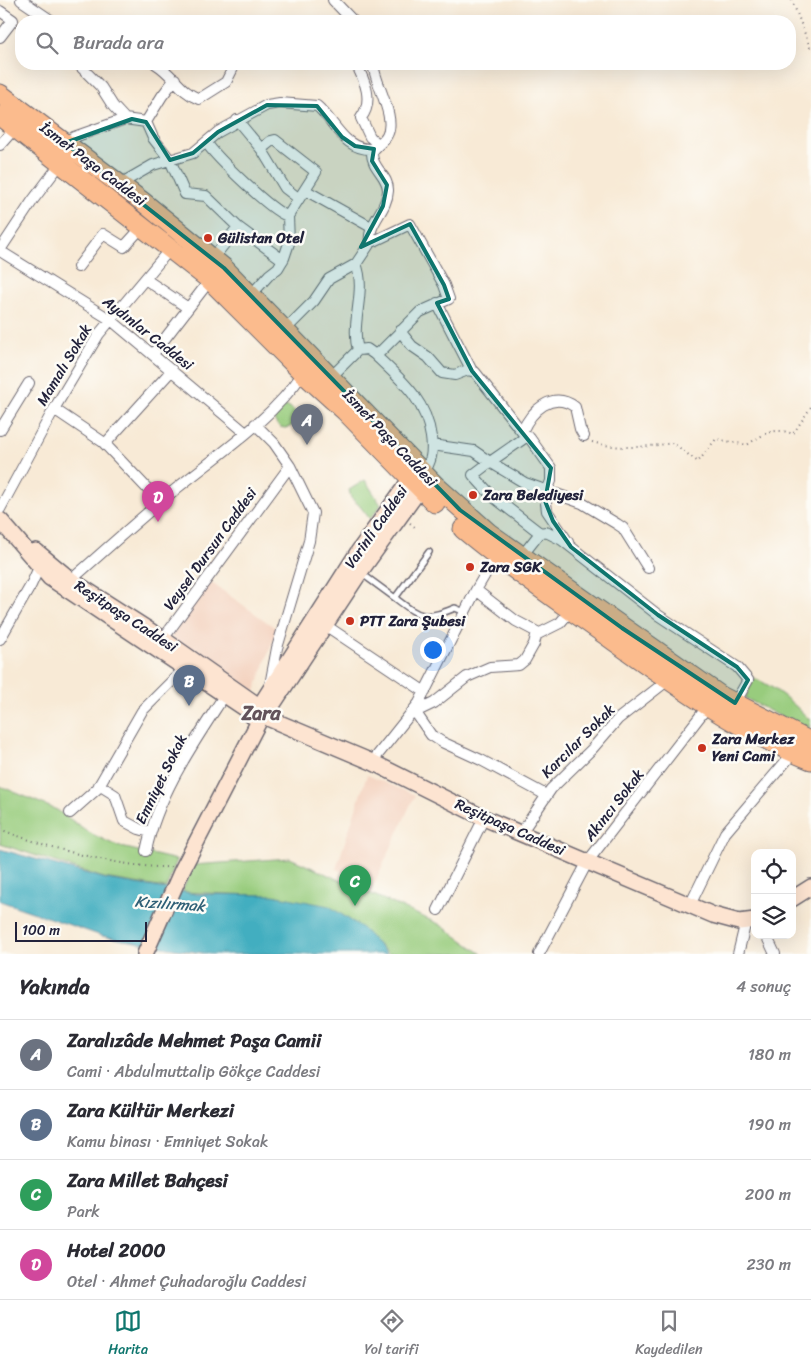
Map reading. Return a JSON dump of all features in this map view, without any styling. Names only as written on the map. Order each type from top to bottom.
[{"type":"highway","name":"İsmet Paşa Caddesi","points":[[0,94],[120,184],[213,258],[331,377],[417,480],[521,557],[682,670],[735,703],[811,742]]},
{"type":"highway","name":"İsmet Paşa Caddesi","points":[[0,116],[210,280],[303,372],[496,556],[668,680],[708,706],[793,753],[811,760]]},
{"type":"main road","name":"Varinli Caddesi","points":[[263,710],[274,704],[417,480]]},
{"type":"main road","name":"Varinli Caddesi","points":[[145,954],[185,865],[263,710],[332,591],[417,480]]},
{"type":"main road","points":[[0,520],[42,562],[50,578],[159,645],[184,669],[224,696],[249,711],[263,710]]},
{"type":"main road","name":"Reşitpaşa Caddesi","points":[[42,562],[71,580],[159,645],[263,710],[484,818],[690,905],[731,920],[751,921]]},
{"type":"main road","points":[[796,897],[811,887]]},
{"type":"street","points":[[21,0],[43,15]]},
{"type":"street","points":[[333,0],[347,15]]},
{"type":"street","points":[[0,12],[15,22]]},
{"type":"street","points":[[0,37],[15,25]]},
{"type":"street","points":[[84,70],[101,86],[125,119]]},
{"type":"street","points":[[166,70],[179,86],[198,99],[226,82],[232,70]]},
{"type":"street","points":[[360,70],[368,98],[367,110],[362,118],[376,147]]},
{"type":"street","points":[[285,330],[314,301],[329,279],[356,264],[370,243],[371,228],[388,193],[386,181],[372,161],[376,147],[387,136],[390,121],[376,83],[374,70]]},
{"type":"street","points":[[146,122],[175,79]]},
{"type":"street","points":[[120,184],[153,165],[193,154],[206,142],[237,120],[267,105],[280,103],[317,106],[325,113],[342,137],[354,146],[364,150],[376,147]]},
{"type":"street","points":[[65,143],[74,137],[125,119],[146,122]]},
{"type":"street","points":[[237,120],[261,149],[282,184],[371,228]]},
{"type":"street","points":[[146,122],[153,138],[170,160],[185,194],[206,196],[238,227],[283,260]]},
{"type":"street","points":[[0,145],[15,128]]},
{"type":"street","points":[[251,295],[278,268],[283,260],[289,243],[288,216],[316,176],[312,166],[275,140],[261,149]]},
{"type":"street","points":[[206,142],[214,154],[251,188],[288,216]]},
{"type":"street","points":[[0,250],[33,200],[62,163]]},
{"type":"street","points":[[370,243],[410,224],[449,299],[420,312],[383,350],[374,354]]},
{"type":"street","points":[[78,267],[102,234],[124,247],[143,226]]},
{"type":"street","points":[[213,258],[238,227]]},
{"type":"street","name":"Mamalı Sokak","points":[[0,509],[54,409],[99,334],[170,249]]},
{"type":"street","name":"Aydınlar Caddesi","points":[[0,250],[111,320],[246,433]]},
{"type":"street","points":[[356,264],[360,282],[355,334],[358,350]]},
{"type":"street","points":[[144,279],[188,308]]},
{"type":"street","points":[[153,354],[210,280]]},
{"type":"street","points":[[437,303],[472,371],[480,377],[504,411],[524,434],[529,437],[551,468],[552,481],[547,491],[545,502],[547,511],[571,547]]},
{"type":"street","points":[[400,331],[412,346],[428,357],[442,373],[455,375],[468,370],[472,371]]},
{"type":"street","points":[[331,377],[358,350],[368,349],[419,399],[429,422],[432,456],[417,480]]},
{"type":"street","points":[[105,444],[172,370]]},
{"type":"street","points":[[71,580],[160,502],[246,433],[296,383],[303,372]]},
{"type":"street","points":[[0,430],[29,383]]},
{"type":"street","points":[[540,533],[491,495],[473,475],[524,434],[526,424],[540,407],[552,400],[570,403],[575,407],[580,429],[584,436]]},
{"type":"street","points":[[54,409],[105,444],[160,502]]},
{"type":"street","points":[[256,424],[290,466],[313,513],[309,541],[277,648],[263,710]]},
{"type":"street","points":[[432,445],[474,451],[510,475],[547,491],[582,502],[623,528],[648,568]]},
{"type":"street","name":"Veysel Dursun Caddesi","points":[[159,645],[290,466]]},
{"type":"street","points":[[521,557],[540,533],[546,532],[571,547],[658,615],[737,667],[748,680],[735,703]]},
{"type":"street","points":[[372,762],[413,714],[476,590],[496,556]]},
{"type":"street","points":[[0,639],[42,562]]},
{"type":"street","points":[[413,714],[434,703],[467,677],[490,667],[518,665],[525,660],[534,644],[537,632],[516,621],[476,590]]},
{"type":"street","points":[[536,635],[560,623],[571,610]]},
{"type":"street","points":[[325,625],[424,692]]},
{"type":"street","points":[[70,813],[88,799],[99,785],[142,711],[184,669]]},
{"type":"street","name":"Karcılar Sokak","points":[[521,833],[546,796],[618,719],[668,680]]},
{"type":"street","name":"Emniyet Sokak","points":[[146,851],[150,832],[184,759],[224,696]]},
{"type":"street","name":"Akıncı Sokak","points":[[539,954],[588,862],[708,706]]},
{"type":"street","points":[[413,714],[431,735],[437,739],[481,760],[546,796]]},
{"type":"street","points":[[690,905],[725,834],[793,753]]},
{"type":"street","points":[[99,785],[115,795],[124,821],[139,829],[150,832]]},
{"type":"street","points":[[438,910],[484,818]]},
{"type":"street","points":[[738,954],[751,921]]},
{"type":"street","points":[[768,939],[775,954]]},
{"type":"lane","points":[[395,598],[429,552]]},
{"type":"lane","points":[[360,572],[418,615],[436,616],[455,608],[465,612]]},
{"type":"path","points":[[792,0],[811,50]]},
{"type":"path","points":[[584,436],[590,441],[612,446],[641,448],[673,443],[698,462],[716,439],[747,445],[768,432],[784,430],[793,434],[811,407]]},
{"type":"path","points":[[0,829],[26,840],[118,862],[170,867],[185,865]]},
{"type":"highlighted area","points":[[267,105],[317,106],[342,137],[355,146],[374,149],[372,161],[387,185],[383,206],[361,247],[410,224],[444,285],[449,299],[437,303],[472,371],[551,468],[545,501],[553,521],[571,547],[658,615],[737,667],[748,680],[735,703],[622,628],[460,510],[224,268],[65,143],[132,119],[146,122],[170,160],[193,153],[218,132]]},
{"type":"shaded area","points":[[209,581],[277,629],[254,694],[171,637]]},
{"type":"shaded area","points":[[367,775],[415,795],[373,887],[336,869]]},
{"type":"green space","points":[[285,406],[293,409],[296,417],[293,425],[285,428],[277,425],[274,417],[277,409]]},
{"type":"green space","points":[[365,480],[381,505],[370,519],[351,498],[349,490]]},
{"type":"green space","points":[[754,678],[777,691],[804,714],[811,721],[808,731],[745,698]]},
{"type":"green space","points":[[0,786],[57,810],[90,833],[117,846],[177,860],[166,888],[104,878],[0,844]]},
{"type":"green space","points":[[290,858],[439,924],[482,954],[389,954],[344,916],[278,896],[182,892],[193,865]]},
{"type":"water","name":"Kızılırmak","points":[[0,849],[106,879],[196,894],[273,895],[329,906],[362,928],[387,954],[210,954],[102,936],[0,901]]},
{"type":"place","name":"Gülistan Otel","points":[[208,238]]},
{"type":"place","name":"Zaralızâde Mehmet Paşa Camii","points":[[307,445]]},
{"type":"place","name":"Zara Belediyesi","points":[[473,495]]},
{"type":"place","name":"Hotel 2000","points":[[158,522]]},
{"type":"place","name":"Zara SGK","points":[[470,567]]},
{"type":"place","name":"PTT Zara Şubesi","points":[[350,621]]},
{"type":"place","name":"Zara Kültür Merkezi","points":[[189,706]]},
{"type":"place","name":"Zara Merkez Yeni Cami","points":[[702,748]]},
{"type":"place","name":"Zara Millet Bahçesi","points":[[355,906]]},
{"type":"district","name":"Zara","points":[[261,713]]}]
